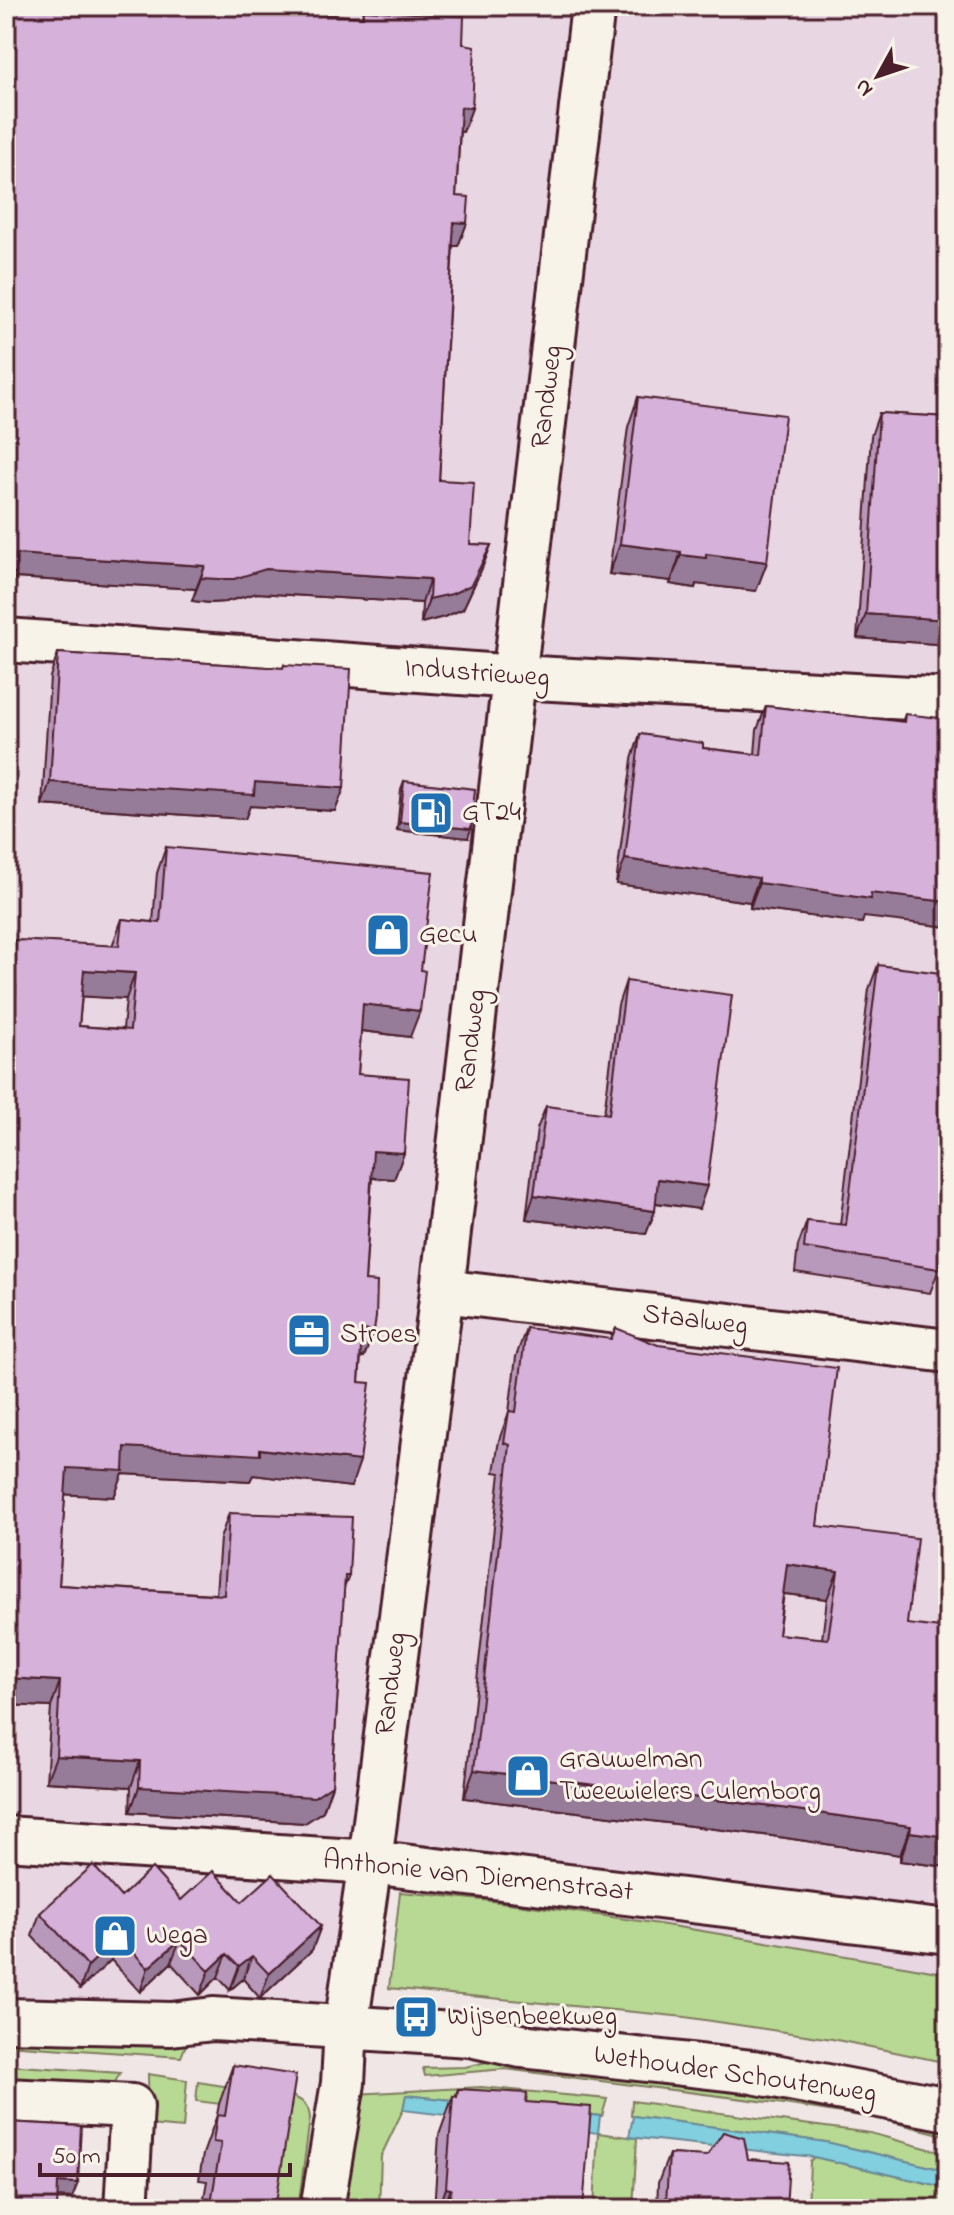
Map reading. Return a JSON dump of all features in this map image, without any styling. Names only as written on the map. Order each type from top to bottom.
[{"type":"street","name":"Randweg","points":[[345,2040],[442,1291],[593,6]]},
{"type":"street","name":"Industrieweg","points":[[6,640],[516,677],[948,700]]},
{"type":"street","name":"Staalweg","points":[[442,1291],[948,1351]]},
{"type":"street","name":"Anthonie van Diemenstraat","points":[[6,1838],[370,1862],[948,1932]]},
{"type":"street","name":"Wethouder Schoutenweg","points":[[6,2020],[171,2024],[213,2019],[345,2040],[470,2035],[521,2046],[753,2072],[948,2109]]},
{"type":"street","points":[[322,2209],[343,2083],[345,2040]]},
{"type":"street","points":[[6,2100],[132,2106],[126,2209]]},
{"type":"shaded area","points":[[6,6],[948,6],[948,1983],[358,1870],[321,2022],[6,2002]]},
{"type":"green space","points":[[6,1868],[12,1868],[13,1985],[6,1985]]},
{"type":"green space","points":[[400,1892],[606,1916],[948,1974],[948,2063],[832,2039],[685,2017],[389,1988]]},
{"type":"green space","points":[[6,2030],[187,2042],[181,2057],[6,2045]]},
{"type":"green space","points":[[504,2058],[782,2097],[948,2130],[948,2136],[880,2119],[784,2104],[505,2069],[425,2076],[423,2068],[465,2067]]},
{"type":"green space","points":[[6,2065],[120,2073],[113,2086],[6,2079]]},
{"type":"green space","points":[[148,2074],[187,2080],[183,2128],[149,2125]]},
{"type":"green space","points":[[198,2082],[294,2097],[306,2105],[310,2118],[298,2209],[270,2209],[286,2112],[196,2101]]},
{"type":"green space","points":[[481,2087],[607,2099],[602,2116],[406,2095],[403,2110],[381,2156],[379,2209],[336,2209],[355,2094]]},
{"type":"green space","points":[[632,2101],[870,2133],[948,2154],[948,2171],[826,2142],[633,2116]]},
{"type":"green space","points":[[598,2133],[637,2138],[633,2209],[594,2209]]},
{"type":"green space","points":[[814,2157],[948,2188],[948,2209],[808,2209],[810,2161]]},
{"type":"water","points":[[406,2095],[600,2116],[598,2133],[403,2110]]},
{"type":"water","points":[[633,2116],[826,2142],[948,2171],[948,2188],[814,2157],[629,2137]]},
{"type":"building","points":[[6,6],[252,6],[251,10],[363,17],[364,10],[464,16],[463,44],[475,46],[472,108],[461,107],[456,196],[469,197],[467,223],[454,222],[439,480],[474,482],[470,544],[491,545],[471,585],[452,594],[429,599],[430,579],[266,569],[234,579],[201,578],[205,566],[16,554],[16,574],[6,571]]},
{"type":"building","points":[[638,397],[785,415],[767,562],[706,554],[706,558],[681,555],[681,552],[620,544]]},
{"type":"building","points":[[879,413],[948,417],[948,620],[866,614]]},
{"type":"building","points":[[58,653],[283,668],[284,665],[351,669],[344,788],[255,782],[254,795],[50,782]]},
{"type":"building","points":[[766,706],[904,722],[905,714],[948,719],[948,902],[871,893],[871,899],[759,883],[759,878],[625,859],[640,734],[703,743],[703,748],[761,755]]},
{"type":"building","points":[[404,781],[475,789],[471,829],[400,822]]},
{"type":"building","points":[[166,847],[433,872],[421,970],[425,971],[420,1011],[363,1004],[358,1074],[409,1078],[404,1153],[373,1151],[365,1281],[377,1282],[376,1317],[374,1331],[362,1330],[359,1382],[370,1383],[360,1461],[260,1449],[260,1455],[125,1447],[124,1471],[67,1468],[59,1585],[224,1595],[229,1513],[352,1517],[349,1576],[345,1576],[332,1785],[314,1797],[139,1787],[140,1761],[56,1756],[60,1681],[6,1678],[6,1131],[16,986],[11,987],[15,940],[119,946],[122,919],[160,923]],"holes":[[[84,970],[135,973],[130,1030],[79,1026]]]},
{"type":"building","points":[[878,965],[948,974],[948,1196],[939,1269],[804,1248],[807,1221],[846,1225]]},
{"type":"building","points":[[626,981],[732,995],[707,1186],[658,1179],[655,1211],[534,1195],[546,1106],[609,1114]]},
{"type":"building","points":[[526,1328],[611,1339],[616,1328],[658,1345],[837,1368],[817,1526],[917,1538],[907,1624],[948,1629],[948,1837],[910,1832],[911,1826],[474,1770],[510,1445],[504,1443],[509,1411],[516,1412]],"holes":[[[787,1564],[838,1571],[828,1639],[778,1634]]]},
{"type":"building","points":[[93,1865],[121,1897],[152,1868],[181,1900],[213,1871],[242,1902],[273,1874],[321,1926],[269,1974],[252,1956],[239,1966],[227,1954],[209,1971],[180,1940],[148,1968],[119,1937],[88,1966],[40,1913]]},
{"type":"building","points":[[233,2065],[296,2075],[275,2209],[210,2209],[221,2143],[213,2142],[217,2115],[225,2116]]},
{"type":"building","points":[[458,2089],[527,2093],[526,2102],[591,2107],[583,2209],[517,2209],[518,2202],[450,2198],[451,2189],[446,2188],[453,2096],[457,2097]]},
{"type":"building","points":[[6,2122],[81,2126],[78,2183],[58,2182],[57,2209],[6,2209]]},
{"type":"building","points":[[723,2132],[744,2138],[748,2159],[789,2162],[786,2209],[712,2209],[666,2203],[669,2154],[707,2156]]},
{"type":"place","name":"GT24","points":[[431,813]]},
{"type":"place","name":"Gecu","points":[[388,935]]},
{"type":"place","name":"Stroes","points":[[309,1335]]},
{"type":"place","name":"Grauwelman Tweewielers Culemborg","points":[[528,1776]]},
{"type":"place","name":"Wega","points":[[115,1936]]},
{"type":"place","name":"Wijsenbeekweg","points":[[416,2017]]}]
